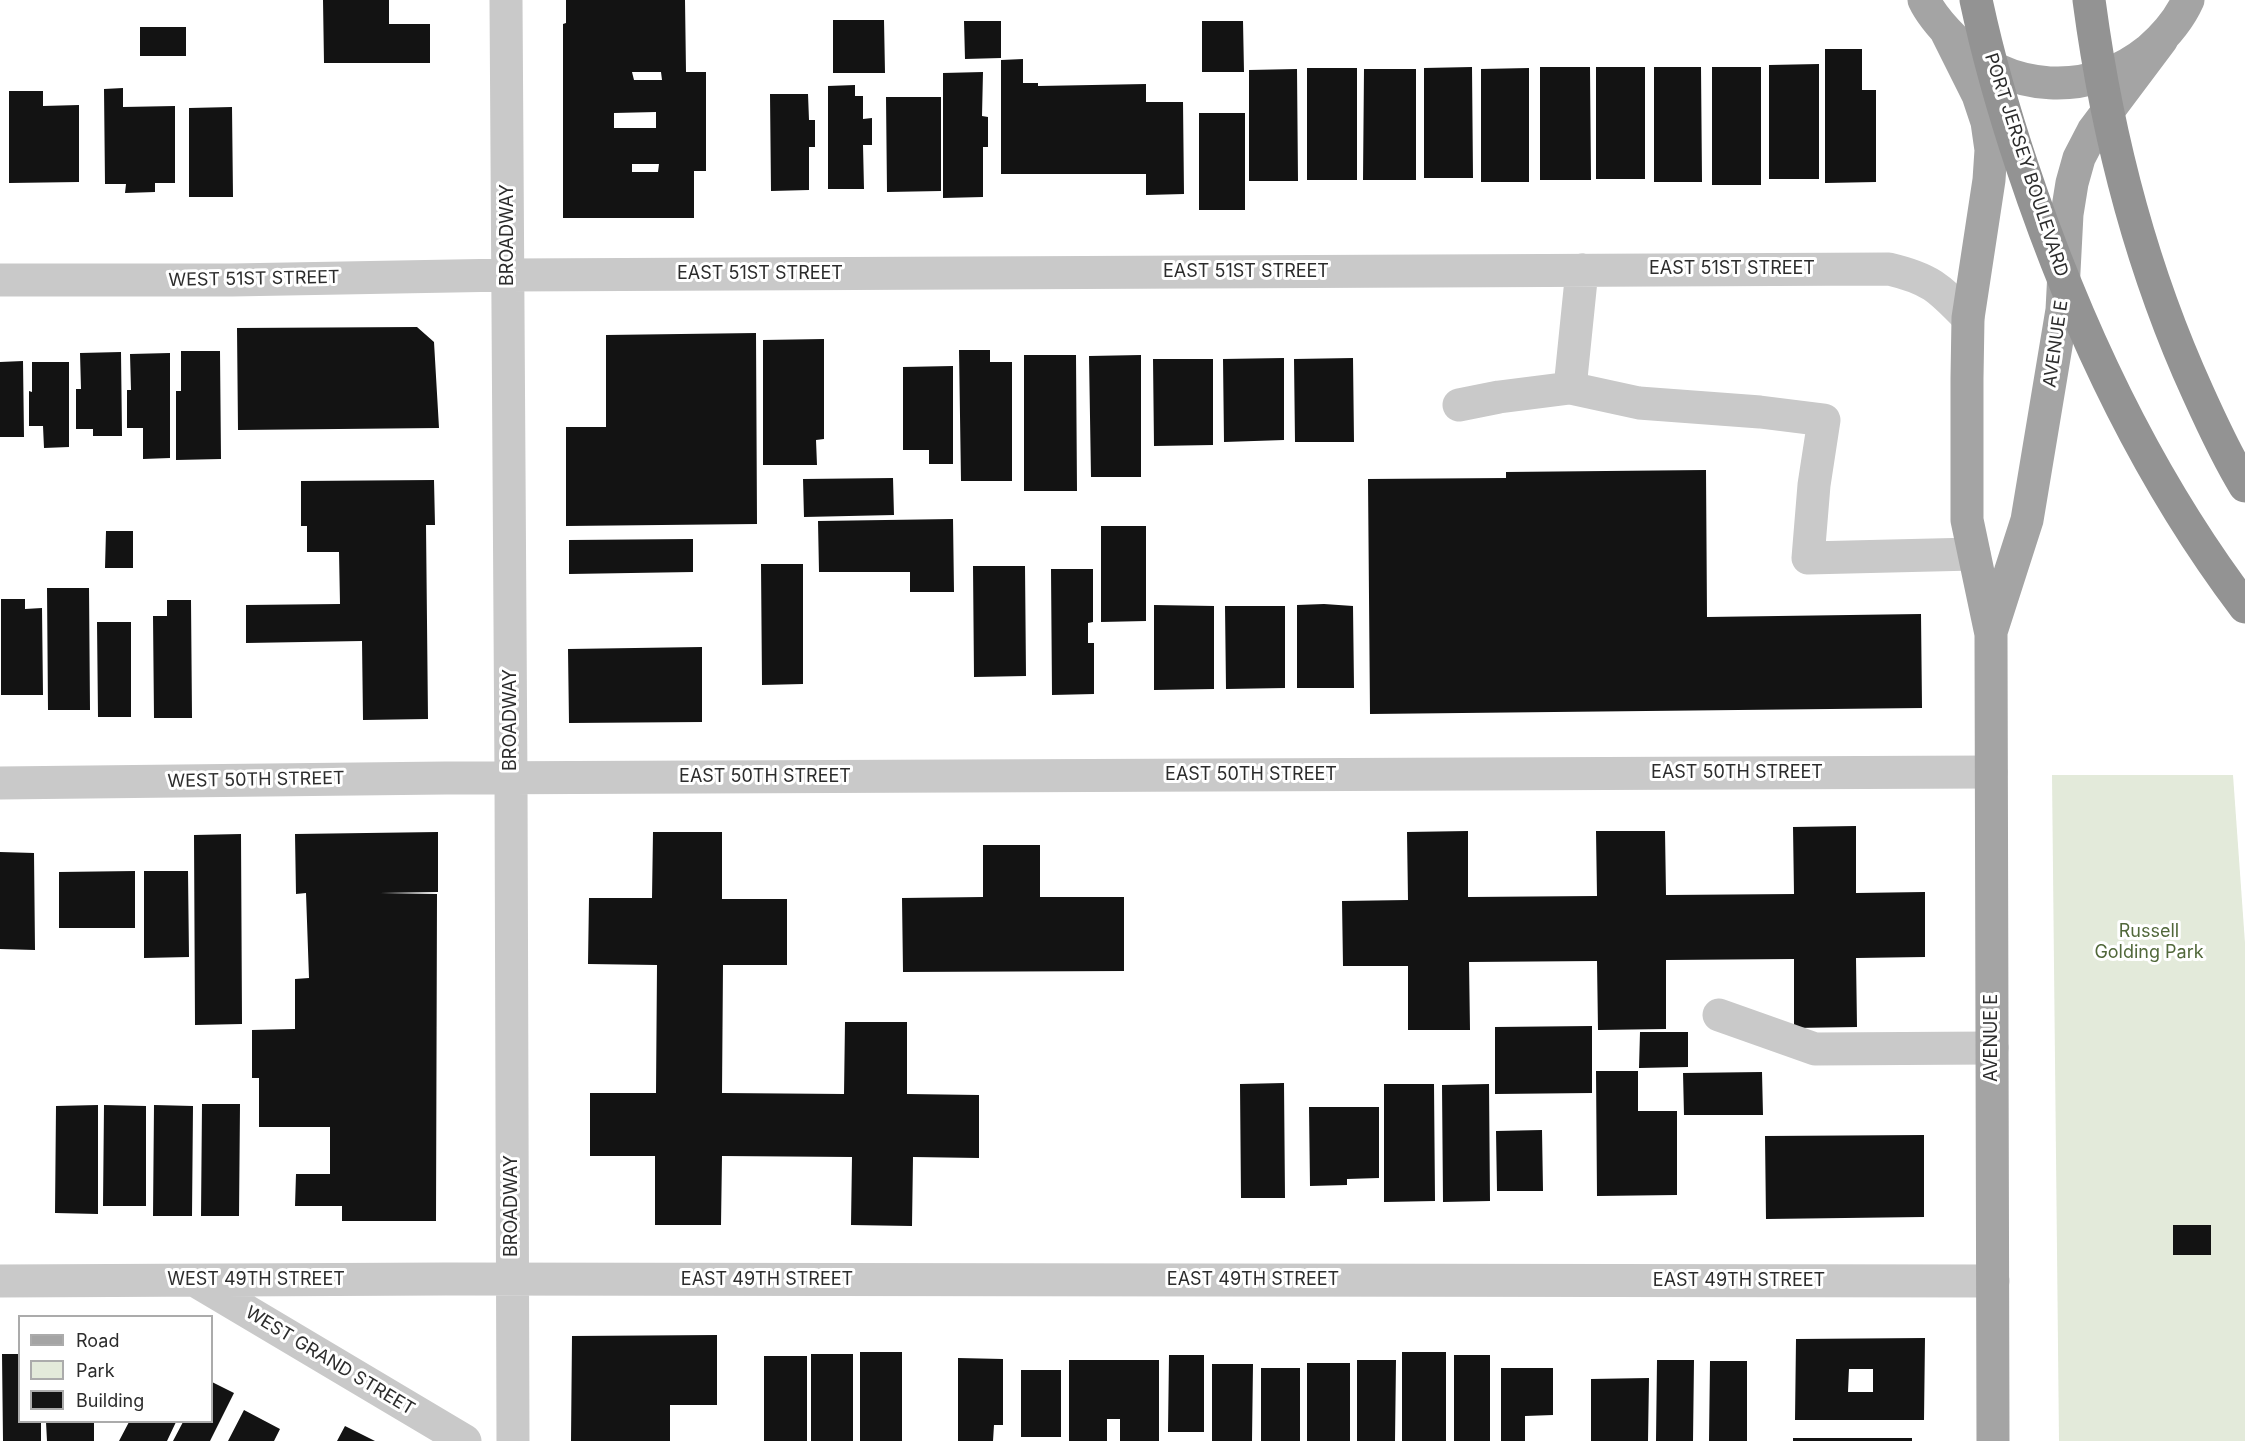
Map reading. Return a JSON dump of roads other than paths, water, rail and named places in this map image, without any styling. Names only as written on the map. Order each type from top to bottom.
[{"type":"highway","name":"PORT JERSEY BOULEVARD","points":[[1976,0],[2007,119],[2064,284],[2099,362],[2142,445],[2185,520],[2245,607]]},
{"type":"highway","points":[[2090,0],[2096,50],[2110,123],[2128,200],[2152,279],[2186,366],[2245,486]]},
{"type":"main road","points":[[1924,0],[1928,9],[1946,31],[1971,55],[2001,72],[2034,82],[2069,83],[2103,76],[2135,61],[2162,39],[2183,11],[2188,0]]},
{"type":"main road","name":"AVENUE E","points":[[1946,31],[1978,95],[1987,122],[1991,150],[1989,180],[1968,318],[1967,520],[1990,634],[1994,1441]]},
{"type":"main road","name":"AVENUE E","points":[[1990,634],[2027,520],[2062,310],[2067,214],[2079,158],[2093,131],[2162,39]]},
{"type":"street","name":"BROADWAY","points":[[506,0],[513,1441]]},
{"type":"street","name":"EAST 51ST STREET","points":[[508,275],[1889,269],[1911,274],[1933,284],[1968,318]]},
{"type":"street","points":[[1570,388],[1582,270]]},
{"type":"street","name":"WEST 51ST STREET","points":[[0,280],[232,280],[508,275]]},
{"type":"street","points":[[1459,405],[1498,397],[1570,388],[1639,403],[1760,412],[1824,420],[1814,485],[1809,558],[1974,554]]},
{"type":"street","name":"EAST 50TH STREET","points":[[511,778],[1991,772]]},
{"type":"street","name":"WEST 50TH STREET","points":[[0,783],[511,778]]},
{"type":"street","points":[[1719,1015],[1815,1049],[1992,1048]]},
{"type":"street","name":"WEST 49TH STREET","points":[[0,1281],[512,1279]]},
{"type":"street","name":"EAST 49TH STREET","points":[[512,1279],[1993,1281]]},
{"type":"street","name":"WEST GRAND STREET","points":[[194,1280],[465,1441]]},
{"type":"park label","name":"Russell Golding Park","points":[[2149,942]]}]
